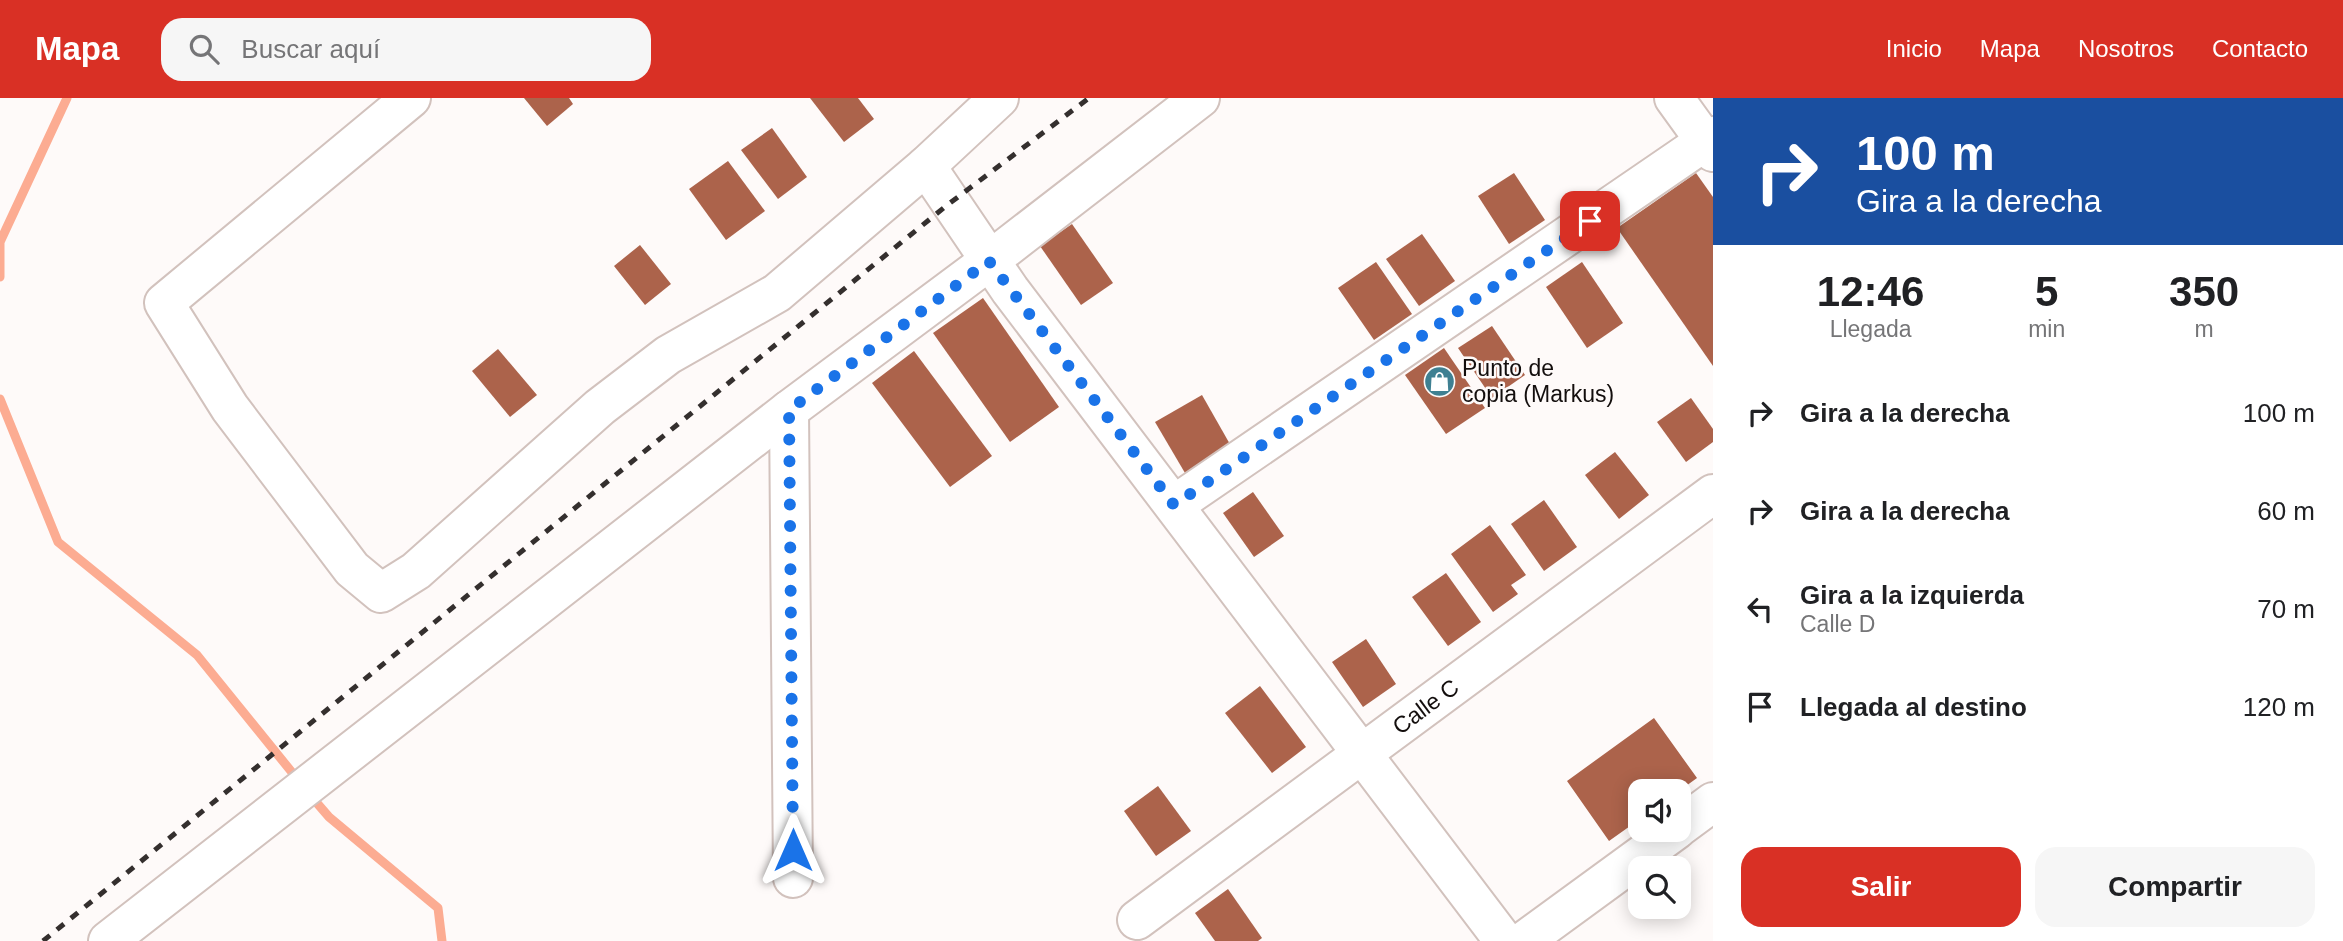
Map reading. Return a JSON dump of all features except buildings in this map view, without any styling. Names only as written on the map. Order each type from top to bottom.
[{"type":"street","points":[[411,98],[164,303],[239,418],[352,569],[381,593],[416,570],[600,407],[668,355],[777,293],[926,166],[999,98]]},
{"type":"street","points":[[107,941],[789,410],[989,261],[1200,98]]},
{"type":"street","points":[[1174,505],[1711,143],[1674,98]]},
{"type":"street","points":[[926,166],[989,261],[1504,941]]},
{"type":"street","points":[[789,410],[793,878]]},
{"type":"street","name":"Calle C","points":[[1137,920],[1713,494]]},
{"type":"street","points":[[1691,818],[1713,802]]},
{"type":"street","points":[[1524,941],[1659,842]]},
{"type":"waterway","points":[[0,277],[0,242],[67,98]]},
{"type":"waterway","points":[[0,399],[58,542],[197,655],[299,781]]},
{"type":"waterway","points":[[310,795],[329,817],[438,908],[442,941]]},
{"type":"railway","points":[[43,941],[946,206],[1089,98]]},
{"type":"place","name":"Punto de copia (Markus)","points":[[1439,381]]},
{"type":"route","points":[[793,850],[789,410],[989,261],[1174,505],[1590,221]]}]
